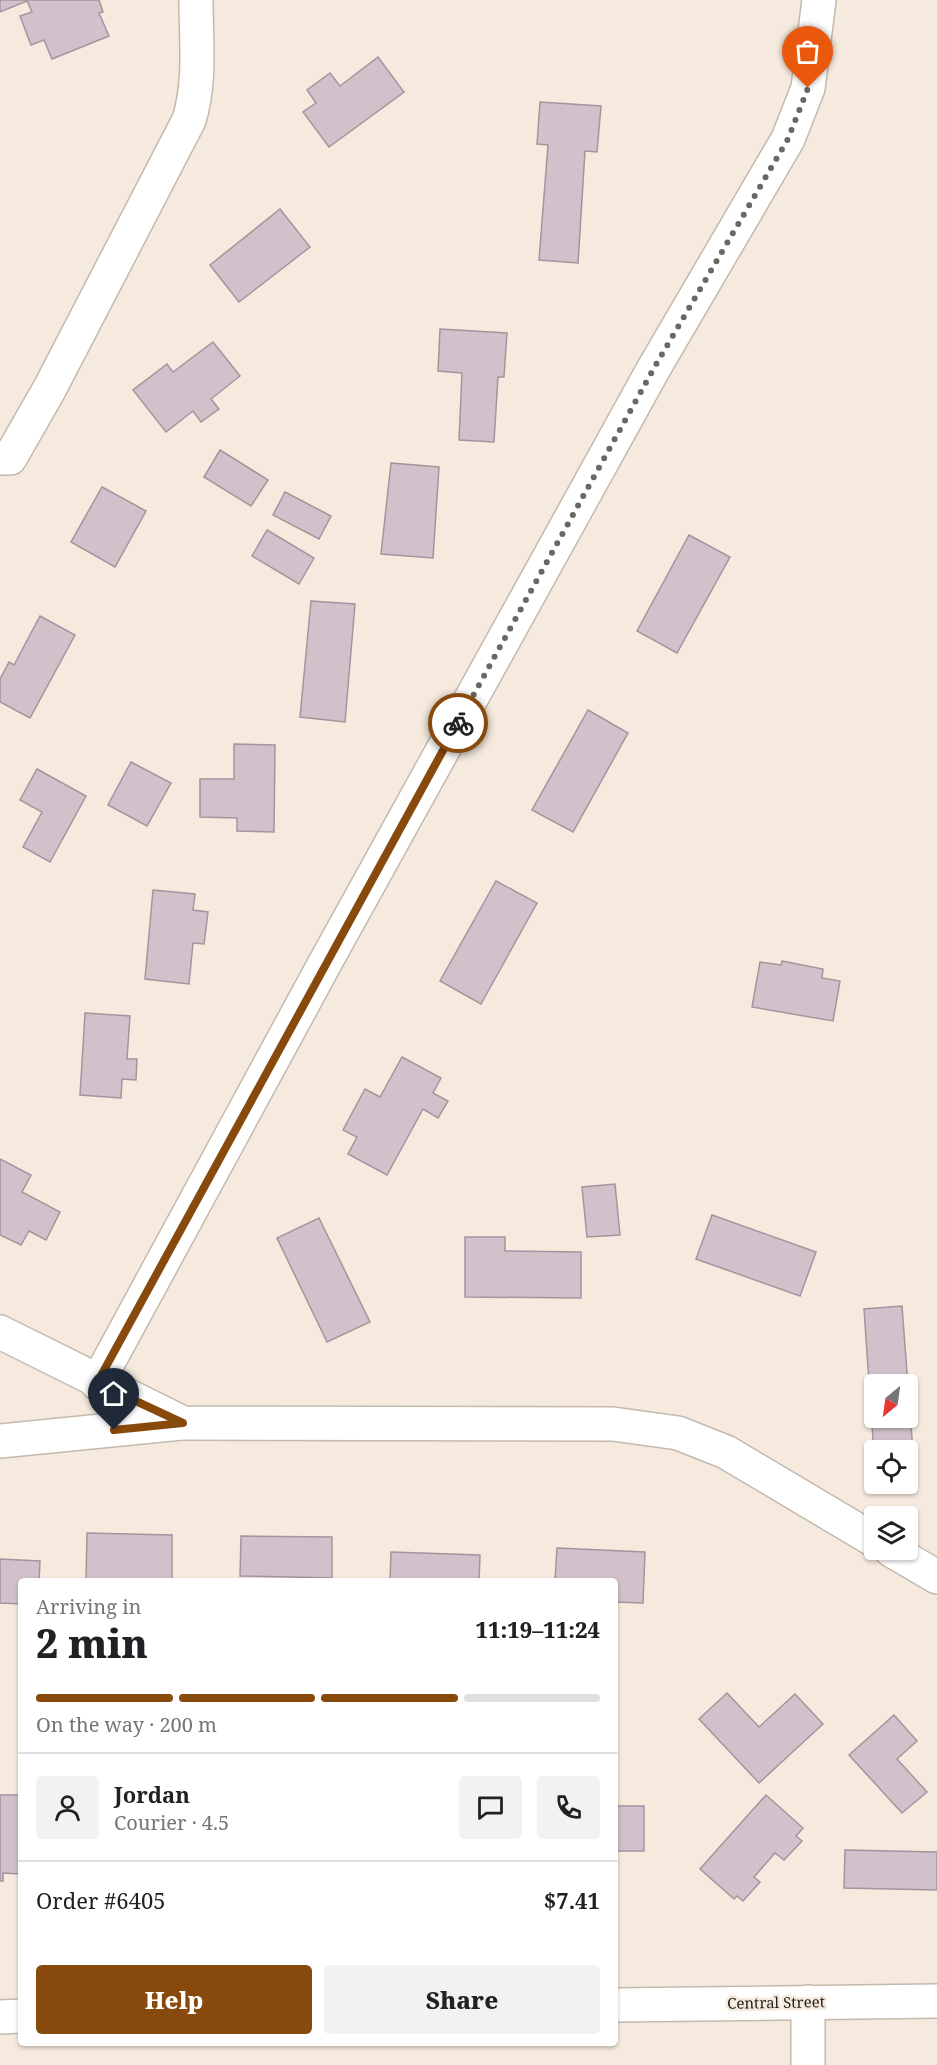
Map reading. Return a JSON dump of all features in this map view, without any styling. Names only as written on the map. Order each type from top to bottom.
[{"type":"street","points":[[3,464],[55,377],[189,120],[196,87],[196,0]]},
{"type":"street","points":[[97,1383],[325,963],[654,368],[788,139],[808,88],[819,0]]},
{"type":"street","points":[[0,1332],[97,1383],[183,1423]]},
{"type":"street","points":[[0,1441],[183,1423],[613,1424],[678,1433],[726,1452],[864,1534]]},
{"type":"street","points":[[908,1560],[937,1577]]},
{"type":"street","name":"Central Street","points":[[618,2005],[937,2001]]},
{"type":"street","points":[[808,2002],[808,2065]]},
{"type":"street","points":[[0,2017],[18,2016]]},
{"type":"building","points":[[0,0],[99,0],[103,12],[99,13],[109,36],[52,59],[44,40],[31,45],[20,16],[32,12],[27,1],[0,12]]},
{"type":"building","points":[[378,57],[404,92],[329,147],[303,112],[316,103],[307,90],[330,73],[340,86]]},
{"type":"building","points":[[540,102],[601,106],[597,152],[585,151],[578,263],[539,260],[548,145],[537,144]]},
{"type":"building","points":[[280,209],[310,247],[239,302],[210,265]]},
{"type":"building","points":[[440,329],[507,333],[504,377],[498,377],[494,442],[459,440],[462,373],[438,371]]},
{"type":"building","points":[[213,342],[240,376],[211,399],[219,409],[201,422],[193,411],[166,432],[133,390],[167,364],[173,372]]},
{"type":"building","points":[[220,450],[268,480],[251,506],[204,477]]},
{"type":"building","points":[[391,463],[439,467],[433,558],[381,554]]},
{"type":"building","points":[[102,487],[146,511],[115,567],[71,542]]},
{"type":"building","points":[[285,492],[331,516],[319,539],[273,515]]},
{"type":"building","points":[[267,530],[314,558],[299,584],[252,556]]},
{"type":"building","points":[[689,535],[730,557],[677,653],[637,631]]},
{"type":"building","points":[[311,601],[355,604],[345,722],[300,717]]},
{"type":"building","points":[[40,616],[75,635],[30,718],[0,702],[0,679],[9,662],[14,665]]},
{"type":"building","points":[[588,710],[628,733],[573,832],[532,810]]},
{"type":"building","points":[[234,744],[275,745],[274,832],[237,831],[237,818],[200,817],[200,779],[234,779]]},
{"type":"building","points":[[131,762],[171,783],[147,826],[108,805]]},
{"type":"building","points":[[37,769],[86,796],[50,862],[23,847],[42,812],[20,800]]},
{"type":"building","points":[[496,881],[537,903],[481,1004],[440,981]]},
{"type":"building","points":[[153,890],[195,894],[193,910],[208,912],[204,944],[193,943],[189,984],[145,979]]},
{"type":"building","points":[[782,961],[823,969],[822,978],[840,981],[833,1021],[752,1007],[760,962],[781,965]]},
{"type":"building","points":[[85,1013],[130,1016],[127,1059],[137,1059],[136,1080],[122,1079],[121,1098],[80,1095]]},
{"type":"building","points":[[402,1057],[441,1078],[433,1093],[448,1101],[438,1118],[423,1109],[387,1175],[348,1154],[357,1137],[343,1130],[365,1089],[380,1097]]},
{"type":"building","points":[[0,1159],[31,1175],[22,1192],[60,1212],[46,1240],[29,1231],[21,1245],[0,1235]]},
{"type":"building","points":[[615,1184],[620,1235],[587,1237],[582,1187]]},
{"type":"building","points":[[712,1215],[816,1252],[800,1296],[696,1259]]},
{"type":"building","points":[[319,1218],[370,1322],[327,1342],[277,1238]]},
{"type":"building","points":[[465,1237],[505,1237],[505,1251],[581,1252],[581,1298],[465,1297]]},
{"type":"building","points":[[902,1306],[907,1374],[868,1374],[864,1309]]},
{"type":"building","points":[[872,1428],[911,1428],[912,1440],[873,1440]]},
{"type":"building","points":[[87,1533],[172,1535],[172,1578],[86,1578]]},
{"type":"building","points":[[241,1536],[332,1537],[332,1578],[240,1576]]},
{"type":"building","points":[[557,1548],[645,1552],[643,1603],[618,1602],[618,1578],[555,1578]]},
{"type":"building","points":[[391,1552],[480,1555],[479,1578],[390,1578]]},
{"type":"building","points":[[0,1559],[40,1561],[39,1578],[18,1578],[18,1604],[0,1603]]},
{"type":"building","points":[[727,1693],[759,1727],[795,1694],[823,1724],[759,1783],[699,1719]]},
{"type":"building","points":[[894,1715],[917,1741],[897,1759],[927,1792],[902,1813],[849,1755]]},
{"type":"building","points":[[0,1795],[18,1795],[18,1874],[3,1873],[3,1881],[0,1881]]},
{"type":"building","points":[[766,1795],[803,1828],[796,1836],[802,1841],[784,1860],[775,1853],[754,1877],[760,1882],[743,1901],[737,1896],[734,1899],[700,1869]]},
{"type":"building","points":[[618,1806],[644,1806],[644,1851],[618,1851]]},
{"type":"building","points":[[845,1850],[937,1852],[937,1890],[844,1888]]},
{"type":"way so far","points":[[458,723],[654,368],[766,180],[788,139],[808,88]]},
{"type":"route","points":[[114,1430],[183,1423],[97,1383],[458,723]]}]
